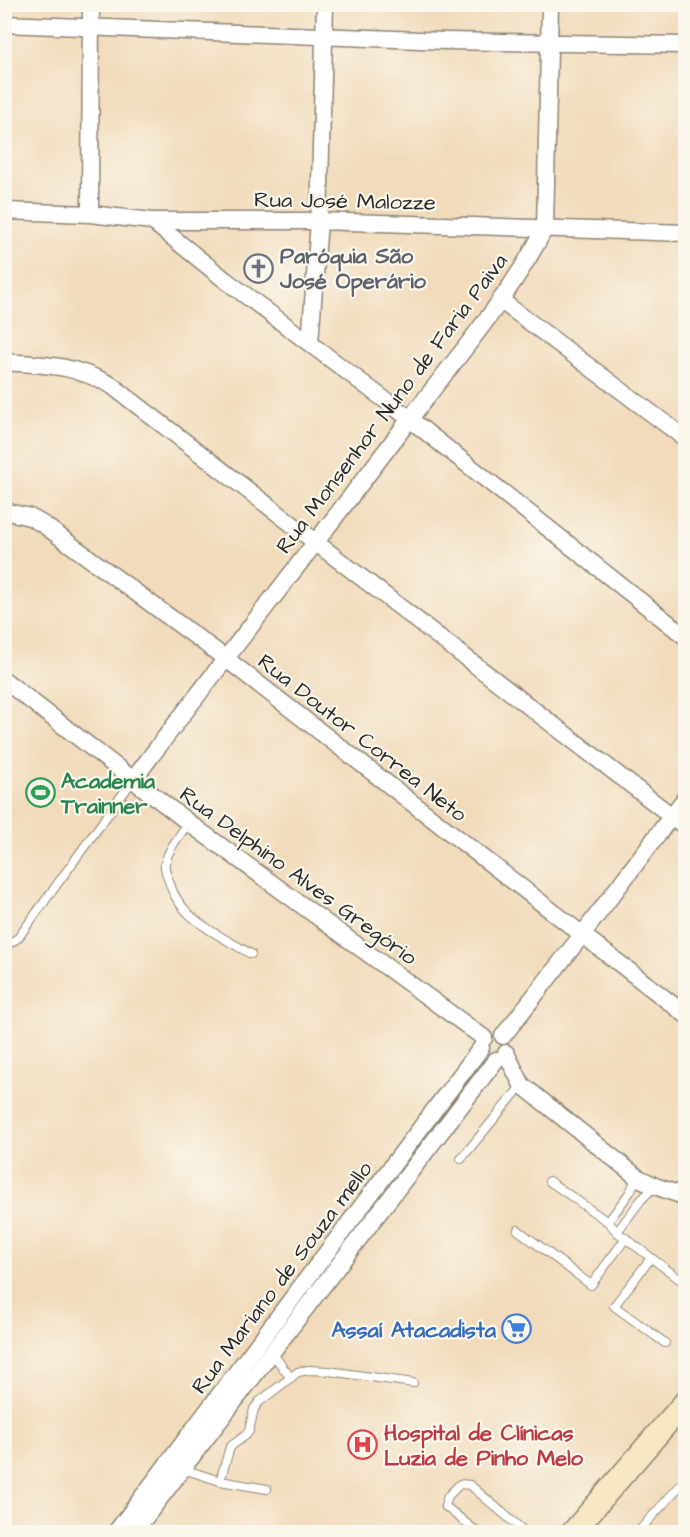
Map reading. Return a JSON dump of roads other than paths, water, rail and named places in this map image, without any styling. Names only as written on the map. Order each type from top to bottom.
[{"type":"street","points":[[90,214],[91,4]]},
{"type":"street","points":[[310,344],[319,220],[325,4]]},
{"type":"street","name":"Rua Monsenhor Nuno de Faria Paiva","points":[[133,780],[410,419],[500,300],[532,253],[545,228],[550,4]]},
{"type":"street","points":[[4,24],[324,37],[686,45]]},
{"type":"street","name":"Rua José Malozze","points":[[4,211],[90,214],[152,221],[319,220],[686,233]]},
{"type":"street","points":[[152,221],[410,419],[686,637]]},
{"type":"street","points":[[500,300],[686,439]]},
{"type":"street","points":[[4,362],[62,366],[87,373],[111,385],[686,827]]},
{"type":"street","name":"Rua Doutor Correa Neto","points":[[4,512],[30,517],[44,525],[225,658],[686,1015]]},
{"type":"street","name":"Rua Delphino Alves Gregório","points":[[4,680],[189,823],[483,1043]]},
{"type":"street","points":[[503,1036],[582,936],[686,796]]},
{"type":"street","points":[[493,1033],[503,1036],[508,1044],[501,1057],[486,1057],[483,1043],[493,1033]]},
{"type":"street","name":"Rua Mariano de Souza mello","points":[[116,1533],[483,1043]]},
{"type":"street","points":[[501,1057],[522,1084],[638,1177],[686,1197]]},
{"type":"street","name":"Rua Mariano de Souza mello","points":[[134,1533],[501,1057]]},
{"type":"street","points":[[573,1533],[686,1401]]},
{"type":"lane","points":[[4,946],[18,938],[133,780]]},
{"type":"lane","points":[[189,823],[175,840],[164,865],[172,894],[181,908],[200,924],[251,954]]},
{"type":"lane","points":[[461,1159],[522,1084]]},
{"type":"lane","points":[[609,1222],[638,1177]]},
{"type":"lane","points":[[549,1181],[609,1222],[617,1232],[686,1284]]},
{"type":"lane","points":[[617,1232],[641,1200],[655,1186]]},
{"type":"lane","points":[[518,1230],[591,1285],[626,1238]]},
{"type":"lane","points":[[651,1258],[614,1306],[665,1343]]},
{"type":"lane","points":[[272,1353],[291,1378]]},
{"type":"lane","points":[[220,1481],[230,1447],[249,1431],[254,1410],[259,1402],[265,1395],[298,1372],[309,1370],[413,1383]]},
{"type":"lane","points":[[183,1469],[220,1481],[267,1489]]},
{"type":"lane","points":[[638,1533],[686,1479]]},
{"type":"lane","points":[[477,1533],[445,1506],[448,1496],[460,1484],[470,1485],[525,1533]]},
{"type":"place","name":"Paróquia São José Operário","points":[[259,268]]},
{"type":"place","name":"Academia Trainner","points":[[40,793]]},
{"type":"place","name":"Assaí Atacadista","points":[[517,1329]]},
{"type":"place","name":"Hospital de Clínicas Luzia de Pinho Melo","points":[[363,1445]]}]
